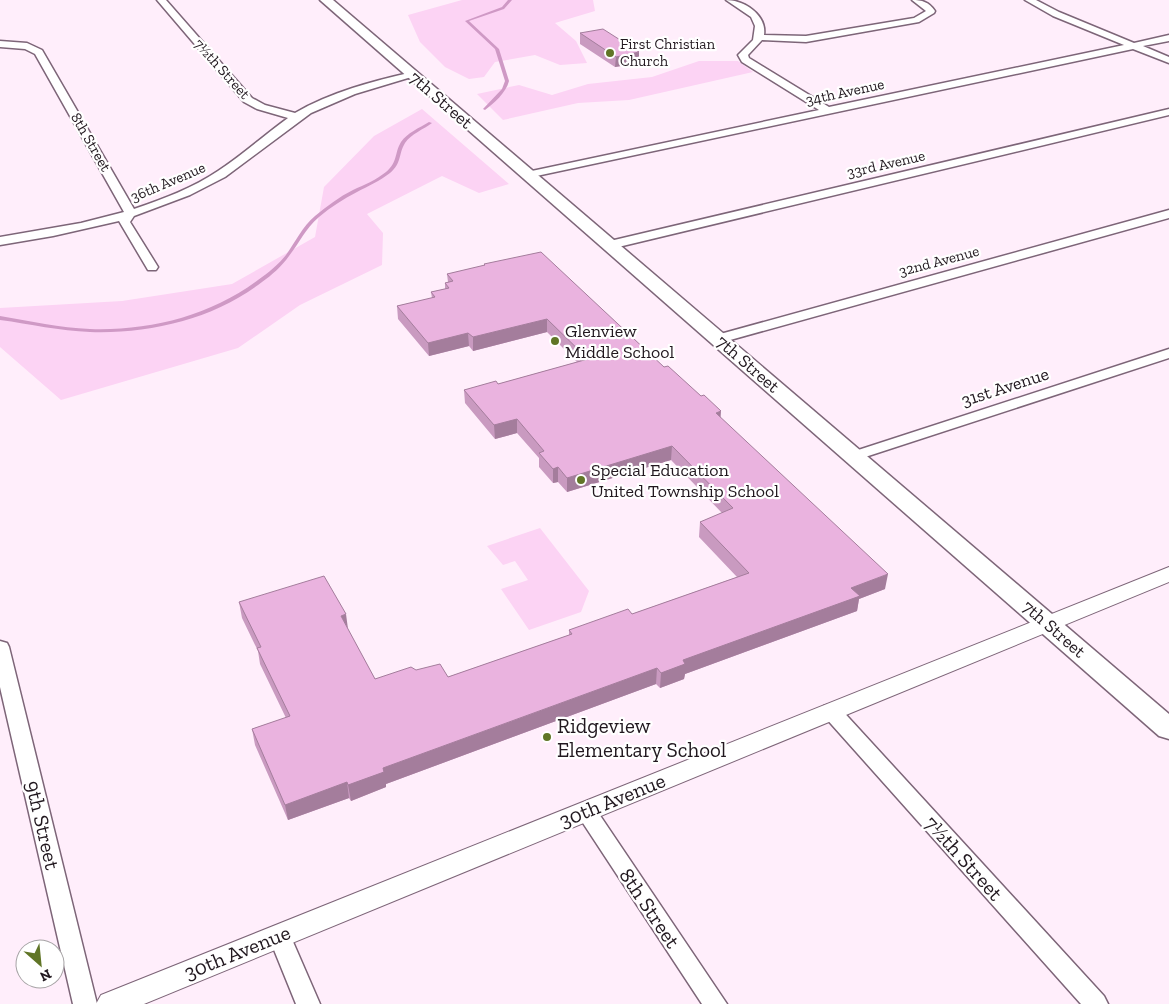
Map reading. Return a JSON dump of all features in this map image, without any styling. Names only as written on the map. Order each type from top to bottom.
[{"type":"main road","name":"7th Street","points":[[326,0],[1169,729]]},
{"type":"street","name":"7½th Street","points":[[161,0],[248,100],[261,107],[297,117]]},
{"type":"street","points":[[730,0],[750,12],[760,22],[760,33],[743,55],[745,60],[828,111]]},
{"type":"street","points":[[758,37],[806,39],[916,20],[926,16],[931,11],[916,0]]},
{"type":"street","points":[[1029,0],[1056,14],[1169,60]]},
{"type":"street","name":"34th Avenue","points":[[527,175],[1169,38]]},
{"type":"street","name":"8th Street","points":[[0,44],[27,46],[39,52],[128,207],[130,214],[124,222],[152,267]]},
{"type":"street","name":"36th Avenue","points":[[0,242],[130,214],[176,198],[224,173],[297,117],[332,100],[390,80],[413,75]]},
{"type":"street","name":"33rd Avenue","points":[[610,245],[1169,112]]},
{"type":"street","name":"32nd Avenue","points":[[718,338],[1169,214]]},
{"type":"street","name":"31st Avenue","points":[[854,456],[1169,353]]},
{"type":"street","name":"30th Avenue","points":[[111,1004],[1169,574]]},
{"type":"street","name":"9th Street","points":[[0,647],[85,1004]]},
{"type":"street","name":"7½th Street","points":[[831,711],[1096,1004]]},
{"type":"street","name":"8th Street","points":[[586,811],[715,1004]]},
{"type":"street","points":[[279,935],[308,1004]]},
{"type":"shaded area","points":[[462,0],[593,0],[595,11],[555,23],[576,41],[587,63],[560,65],[535,55],[495,62],[484,77],[469,79],[445,67],[420,42],[408,15]]},
{"type":"shaded area","points":[[699,61],[738,61],[753,72],[629,100],[578,103],[503,120],[477,94],[519,85],[552,95],[588,84],[652,77]]},
{"type":"shaded area","points":[[422,109],[509,184],[479,193],[442,176],[367,214],[383,233],[382,265],[300,305],[238,348],[61,400],[0,347],[0,308],[122,301],[232,284],[315,237],[324,187],[374,136]]},
{"type":"shaded area","points":[[540,528],[589,591],[581,612],[529,630],[501,589],[528,580],[515,561],[503,565],[487,546]]},
{"type":"building","points":[[603,29],[639,52],[616,57],[580,33]]},
{"type":"building","points":[[541,252],[664,367],[668,366],[701,396],[704,395],[721,411],[716,413],[888,574],[851,588],[860,596],[683,660],[685,664],[661,673],[657,668],[383,768],[384,772],[348,785],[347,782],[285,805],[252,729],[290,716],[257,648],[261,647],[239,602],[324,576],[346,614],[341,616],[375,679],[411,667],[416,670],[440,664],[448,677],[572,634],[569,630],[628,609],[632,614],[749,573],[700,522],[733,508],[672,446],[567,478],[558,467],[553,469],[539,453],[544,451],[517,419],[494,425],[464,390],[496,381],[498,384],[588,359],[547,319],[473,337],[468,333],[428,343],[397,306],[435,297],[431,292],[449,288],[445,283],[453,281],[447,274]]},
{"type":"waterway","points":[[506,80],[497,49],[467,21],[503,8],[510,0]]},
{"type":"waterway","points":[[485,109],[501,93],[507,81]]},
{"type":"waterway","points":[[0,318],[60,328],[120,330],[150,327],[208,311],[235,298],[260,281],[283,261],[304,230],[327,208],[389,172],[397,163],[405,140],[430,123]]},
{"type":"place","name":"First Christian Church","points":[[610,53]]},
{"type":"place","name":"Glenview Middle School","points":[[555,341]]},
{"type":"place","name":"Special Education United Township School","points":[[581,480]]},
{"type":"place","name":"Ridgeview Elementary School","points":[[547,737]]}]
